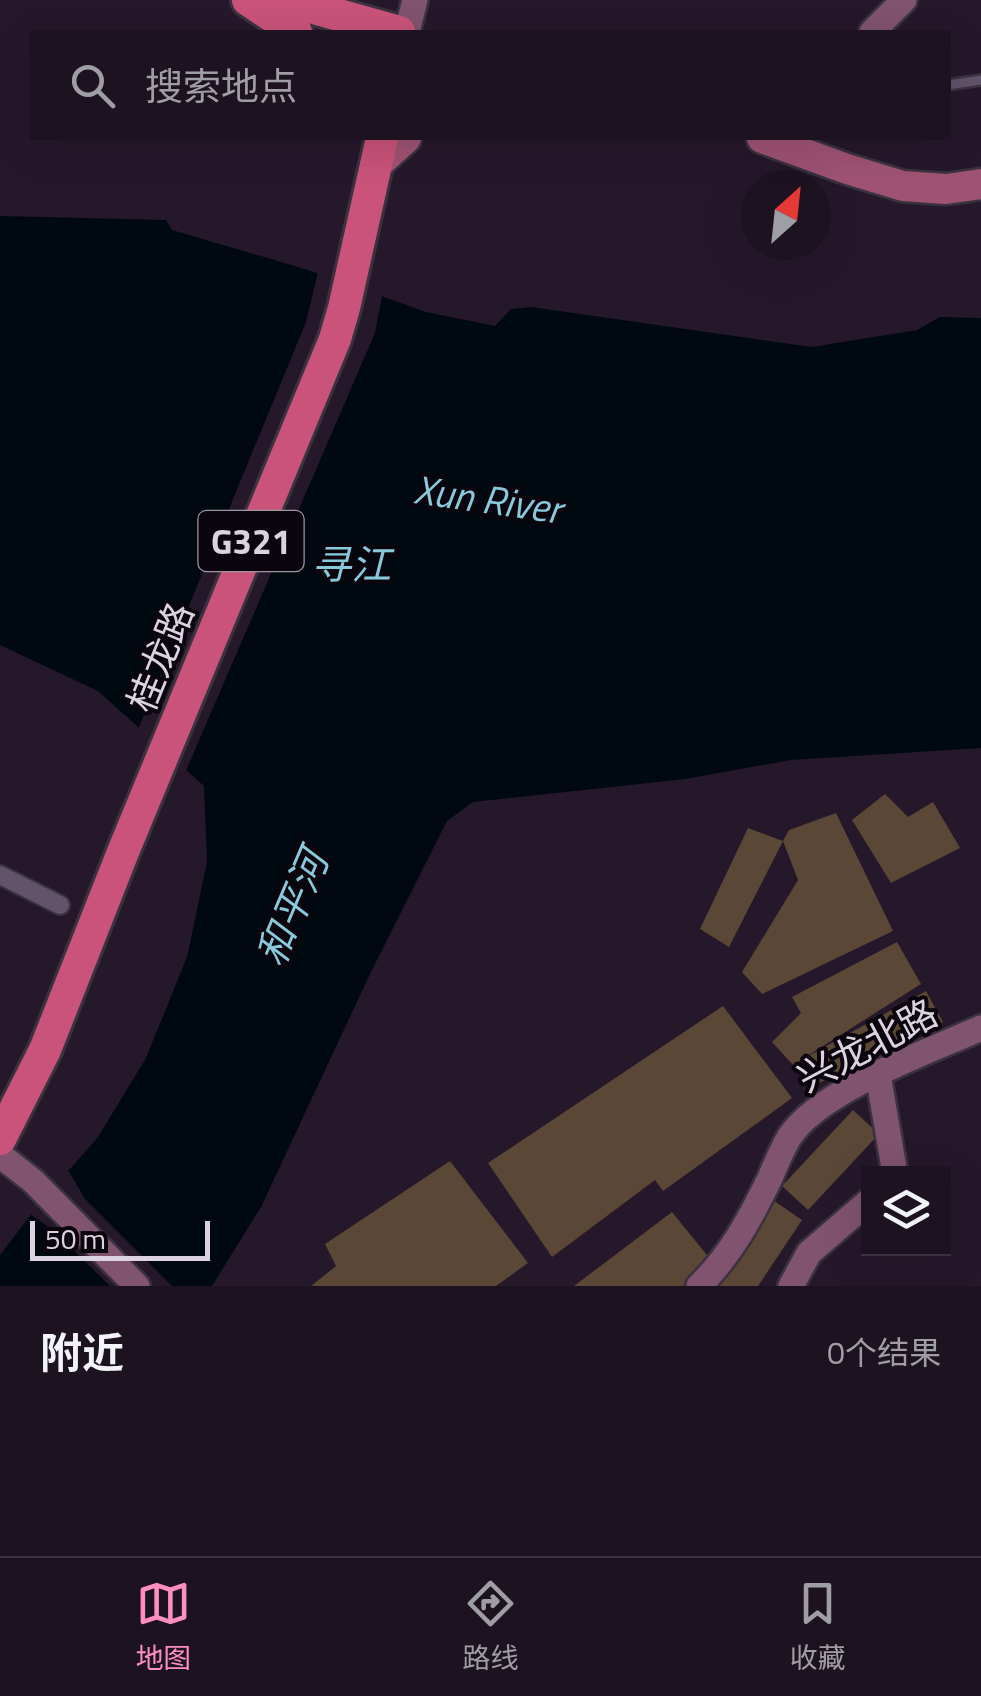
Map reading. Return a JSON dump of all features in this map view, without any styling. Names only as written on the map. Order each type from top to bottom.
[{"type":"highway","points":[[248,0],[293,30]]},
{"type":"highway","points":[[286,0],[396,30]]},
{"type":"highway","name":"桂龙路","points":[[0,1139],[45,1050],[335,339],[362,225],[374,147]]},
{"type":"main road","points":[[404,30],[415,0]]},
{"type":"main road","points":[[874,30],[904,0]]},
{"type":"main road","points":[[374,147],[399,140]]},
{"type":"main road","points":[[777,140],[903,186],[946,189],[981,184]]},
{"type":"main road","name":"兴龙北路","points":[[699,1286],[715,1271],[748,1224],[790,1136],[818,1107],[878,1074],[981,1028]]},
{"type":"main road","points":[[878,1074],[894,1166]]},
{"type":"main road","points":[[0,1155],[33,1181],[137,1286]]},
{"type":"main road","points":[[790,1286],[809,1253],[861,1208]]},
{"type":"street","points":[[0,875],[60,905]]},
{"type":"lane","points":[[951,84],[981,80]]},
{"type":"water","name":"寻江","points":[[0,216],[166,220],[172,230],[308,270],[426,312],[495,326],[511,309],[531,307],[812,347],[917,330],[940,317],[981,318],[981,748],[791,760],[685,779],[473,802],[447,821],[261,1207],[212,1286],[0,1286],[0,1255],[62,1174],[98,1137],[146,1058],[187,957],[207,862],[204,786],[98,691],[0,645]]},
{"type":"pier","points":[[319,268],[383,291],[375,333],[184,775],[137,732],[306,322]]},
{"type":"pier","points":[[65,1165],[85,1199],[172,1286],[110,1286],[53,1230],[27,1212]]},
{"type":"building","points":[[885,794],[908,817],[933,802],[960,848],[891,883],[852,820]]},
{"type":"building","points":[[836,813],[893,931],[762,994],[742,972],[798,880],[783,841],[789,830]]},
{"type":"building","points":[[748,828],[783,841],[729,947],[700,929]]},
{"type":"building","points":[[897,942],[921,984],[793,1065],[772,1042],[801,1013],[792,997]]},
{"type":"building","points":[[926,991],[943,1022],[811,1087],[801,1060]]},
{"type":"building","points":[[723,1006],[792,1098],[663,1191],[655,1180],[552,1257],[488,1163]]},
{"type":"building","points":[[853,1110],[879,1134],[808,1210],[782,1186]]},
{"type":"building","points":[[450,1161],[528,1263],[496,1286],[311,1286],[336,1266],[325,1244]]},
{"type":"building","points":[[773,1200],[802,1220],[758,1286],[714,1286]]},
{"type":"building","points":[[672,1212],[711,1260],[683,1286],[574,1286]]},
{"type":"water label","name":"Xun River","points":[[488,499]]},
{"type":"water label","name":"和平河","points":[[292,908]]}]
